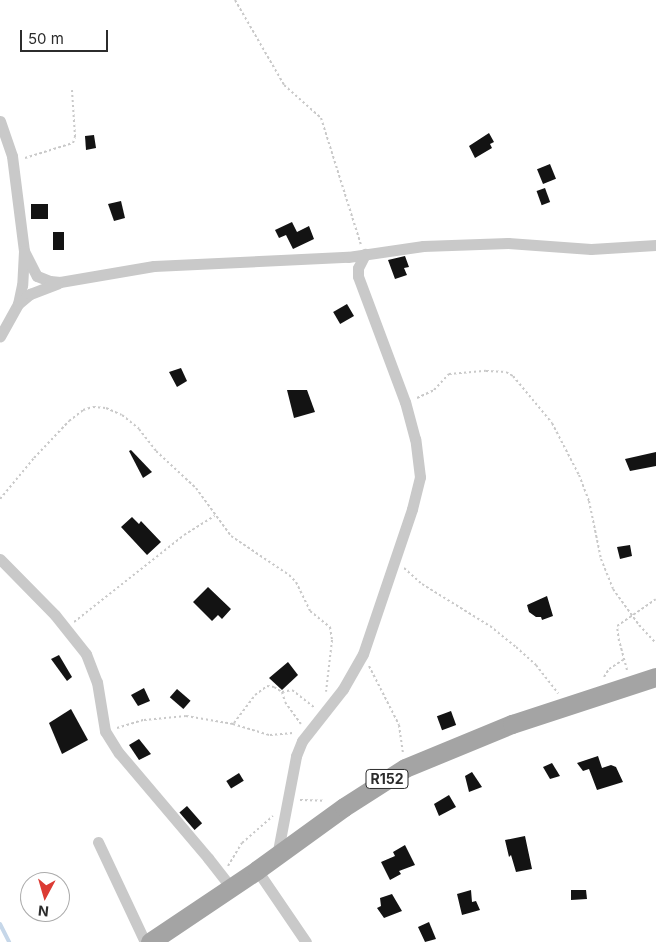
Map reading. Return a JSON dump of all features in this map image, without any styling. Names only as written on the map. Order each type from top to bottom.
[{"type":"main road","name":"R152","points":[[150,942],[226,881],[257,870],[344,807],[406,768],[512,724],[656,677]]},
{"type":"street","points":[[0,121],[12,156],[16,176],[24,252],[22,285],[18,304],[0,336]]},
{"type":"street","points":[[24,252],[37,276],[50,282],[60,282],[168,264],[329,258],[423,246],[508,243],[591,249],[656,245]]},
{"type":"street","points":[[277,856],[296,756],[306,731],[324,713],[343,689],[363,654],[412,509],[420,477],[415,438],[405,402],[361,285],[358,268],[364,254]]},
{"type":"street","points":[[18,304],[30,294],[60,282]]},
{"type":"street","points":[[0,559],[66,629],[86,654],[93,669],[105,731],[137,776],[226,881]]},
{"type":"street","points":[[98,842],[144,942]]},
{"type":"street","points":[[257,870],[306,942]]},
{"type":"path","points":[[235,0],[284,85],[321,118],[364,254]]},
{"type":"path","points":[[16,176],[26,157],[73,144],[75,137],[72,90]]},
{"type":"path","points":[[405,402],[429,394],[449,374],[486,371],[506,372],[513,376],[552,423],[579,475],[589,501],[601,559],[613,590],[632,616],[656,643]]},
{"type":"path","points":[[0,499],[69,421],[83,410],[106,408],[122,415],[139,429],[156,451],[196,488],[231,536],[290,575],[296,582],[310,611],[330,627],[332,640],[324,713]]},
{"type":"path","points":[[66,629],[184,535],[216,516]]},
{"type":"path","points":[[394,559],[422,584],[490,626],[516,647],[536,665],[569,705]]},
{"type":"path","points":[[633,684],[623,660],[617,626],[656,599]]},
{"type":"path","points":[[363,654],[399,725],[406,768]]},
{"type":"path","points":[[601,694],[605,674],[623,660]]},
{"type":"path","points":[[233,724],[262,688],[271,686],[282,692],[290,690],[296,692],[324,713]]},
{"type":"path","points":[[105,731],[164,716],[186,716],[233,724],[270,735],[306,731],[285,702],[282,692]]},
{"type":"path","points":[[226,881],[242,843],[288,804],[312,800],[344,807]]},
{"type":"building","points":[[489,133],[494,142],[490,144],[492,148],[475,158],[469,146]]},
{"type":"building","points":[[94,135],[96,148],[86,150],[85,136]]},
{"type":"building","points":[[550,164],[556,179],[543,184],[537,169]]},
{"type":"building","points":[[545,188],[550,202],[542,205],[537,191]]},
{"type":"building","points":[[121,201],[125,218],[114,221],[108,204]]},
{"type":"building","points":[[31,204],[48,204],[48,219],[31,219]]},
{"type":"building","points":[[292,222],[297,232],[309,226],[314,239],[293,249],[286,235],[279,238],[275,230]]},
{"type":"building","points":[[53,232],[64,232],[64,250],[53,250]]},
{"type":"building","points":[[405,256],[409,267],[404,268],[407,275],[395,279],[388,260]]},
{"type":"building","points":[[347,304],[354,316],[340,324],[333,312]]},
{"type":"building","points":[[181,368],[187,381],[177,387],[169,372]]},
{"type":"building","points":[[287,390],[307,390],[315,412],[294,418]]},
{"type":"building","points":[[131,450],[152,472],[143,478],[129,451]]},
{"type":"building","points":[[656,452],[656,466],[630,471],[625,459]]},
{"type":"building","points":[[132,517],[139,524],[141,521],[161,542],[147,555],[121,527]]},
{"type":"building","points":[[630,545],[632,556],[620,559],[617,547]]},
{"type":"building","points":[[208,587],[231,609],[222,619],[218,615],[212,621],[193,602]]},
{"type":"building","points":[[547,596],[553,616],[542,620],[541,617],[536,617],[529,612],[527,605]]},
{"type":"building","points":[[59,655],[72,677],[67,681],[51,659]]},
{"type":"building","points":[[288,662],[298,675],[282,690],[269,678]]},
{"type":"building","points":[[144,688],[150,701],[138,706],[131,695]]},
{"type":"building","points":[[177,689],[191,701],[183,709],[170,697]]},
{"type":"building","points":[[71,709],[88,740],[62,754],[49,723]]},
{"type":"building","points":[[451,711],[456,725],[442,730],[437,716]]},
{"type":"building","points":[[139,739],[151,754],[139,760],[129,745]]},
{"type":"building","points":[[598,756],[602,768],[611,765],[616,767],[623,782],[597,790],[589,769],[583,771],[577,763]]},
{"type":"building","points":[[552,763],[560,776],[550,779],[543,767]]},
{"type":"building","points":[[472,772],[482,787],[469,792],[465,776]]},
{"type":"building","points":[[239,773],[244,781],[231,789],[226,781]]},
{"type":"building","points":[[449,795],[456,807],[439,816],[434,804]]},
{"type":"building","points":[[187,806],[202,823],[195,830],[179,813]]},
{"type":"building","points":[[525,836],[532,869],[516,872],[511,855],[509,857],[505,840]]},
{"type":"building","points":[[405,845],[415,865],[399,871],[401,874],[390,880],[381,862],[395,856],[393,852]]},
{"type":"building","points":[[471,890],[472,902],[476,901],[480,910],[462,915],[457,894]]},
{"type":"building","points":[[571,890],[586,890],[587,899],[571,900]]},
{"type":"building","points":[[392,894],[402,911],[384,918],[377,908],[381,906],[380,898]]},
{"type":"building","points":[[429,922],[436,939],[425,942],[418,927]]},
{"type":"waterway","points":[[0,924],[9,942]]}]
